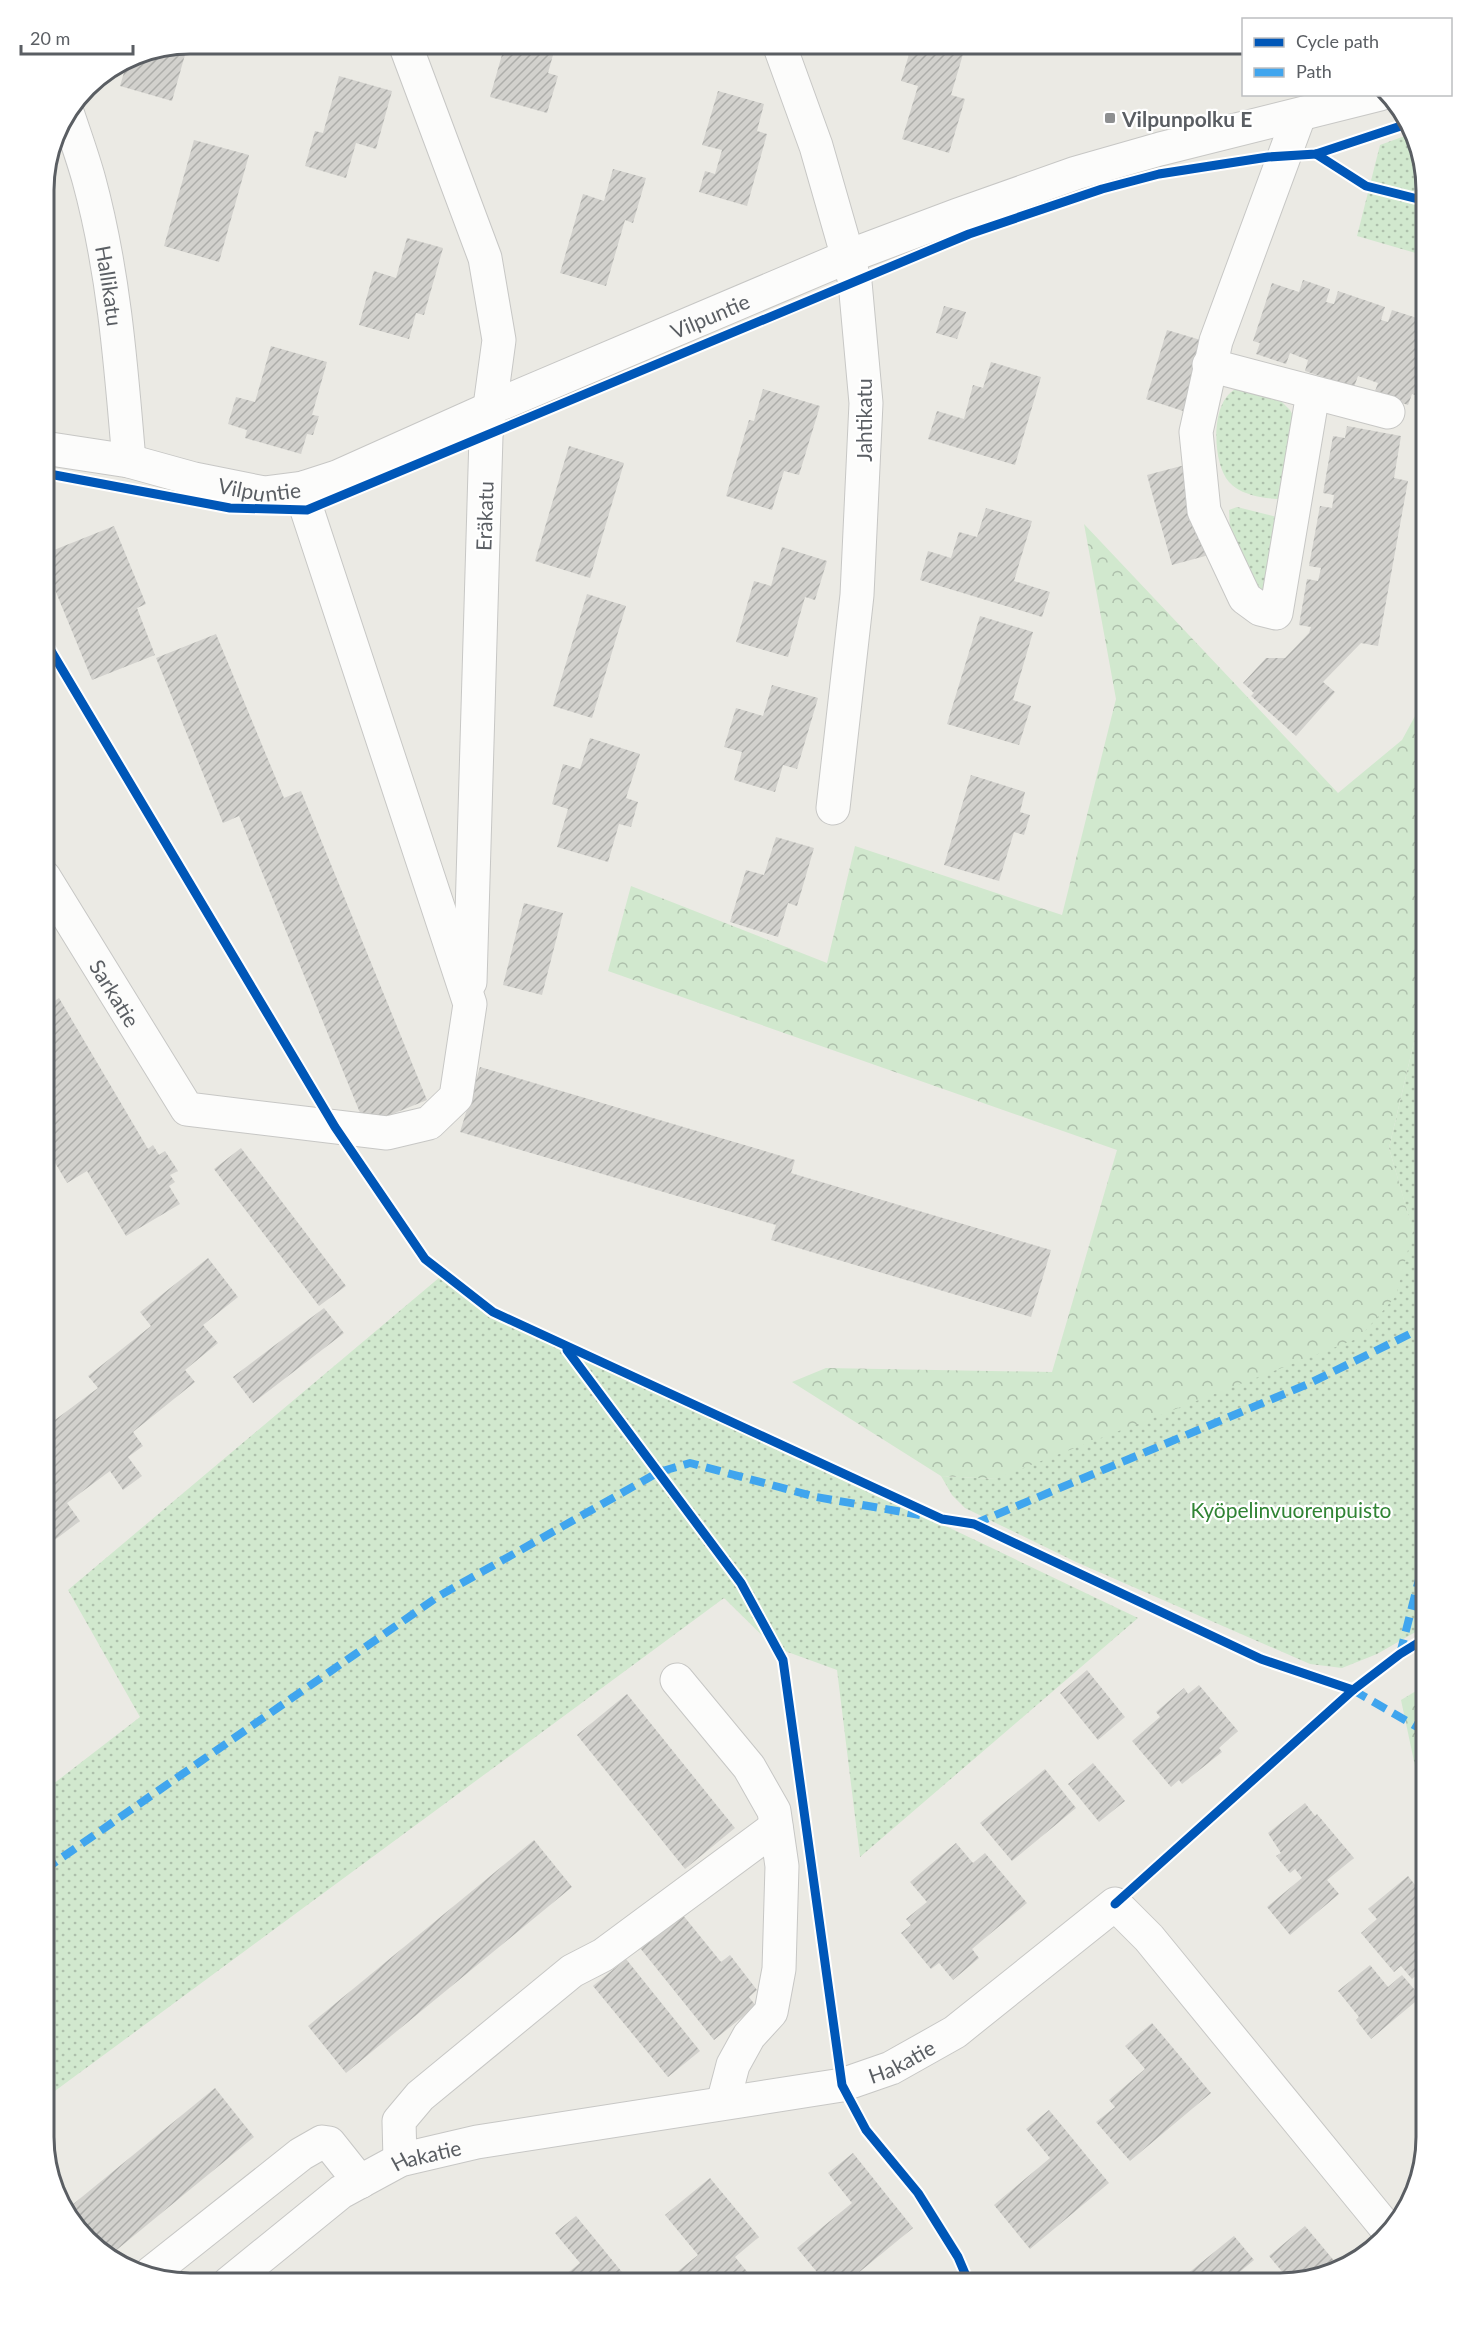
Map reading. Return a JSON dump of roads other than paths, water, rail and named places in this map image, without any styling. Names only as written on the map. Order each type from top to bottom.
[{"type":"street","name":"Eräkatu","points":[[187,1109],[387,1133],[429,1123],[456,1097],[470,1004],[486,436],[499,340],[485,258],[409,54]]},
{"type":"street","name":"Jahtikatu","points":[[783,54],[816,146],[849,256],[855,282],[866,403],[857,595],[832,808]]},
{"type":"street","name":"Vilpuntie","points":[[54,449],[129,460],[194,479],[264,493],[303,488],[337,477],[491,408],[849,256],[1076,173],[1160,149],[1373,96]]},
{"type":"street","points":[[1299,116],[1278,167],[1209,365],[1196,432],[1204,511],[1245,598],[1260,609],[1276,613],[1313,393]]},
{"type":"street","name":"Hallikatu","points":[[71,125],[89,179],[106,255],[119,343],[129,460]]},
{"type":"street","points":[[1209,365],[1388,412]]},
{"type":"street","points":[[303,488],[307,510],[470,1004]]},
{"type":"street","name":"Sarkatie","points":[[54,892],[187,1109]]},
{"type":"street","points":[[677,1680],[748,1767],[774,1811],[782,1866],[779,1969],[771,2012],[749,2036],[733,2065],[723,2103]]},
{"type":"street","points":[[400,2160],[399,2121],[420,2096],[572,1971],[603,1955],[776,1827]]},
{"type":"street","name":"Hakatie","points":[[241,2273],[341,2192],[400,2160],[477,2142],[842,2085],[891,2068],[955,2032],[1115,1904],[1149,1938],[1384,2225]]},
{"type":"street","points":[[157,2268],[301,2154],[322,2142],[329,2143],[360,2182]]},
{"type":"place","name":"Vilpunpolku E","points":[[1110,118]]},
{"type":"park label","name":"Kyöpelinvuorenpuisto","points":[[1291,1509]]}]
